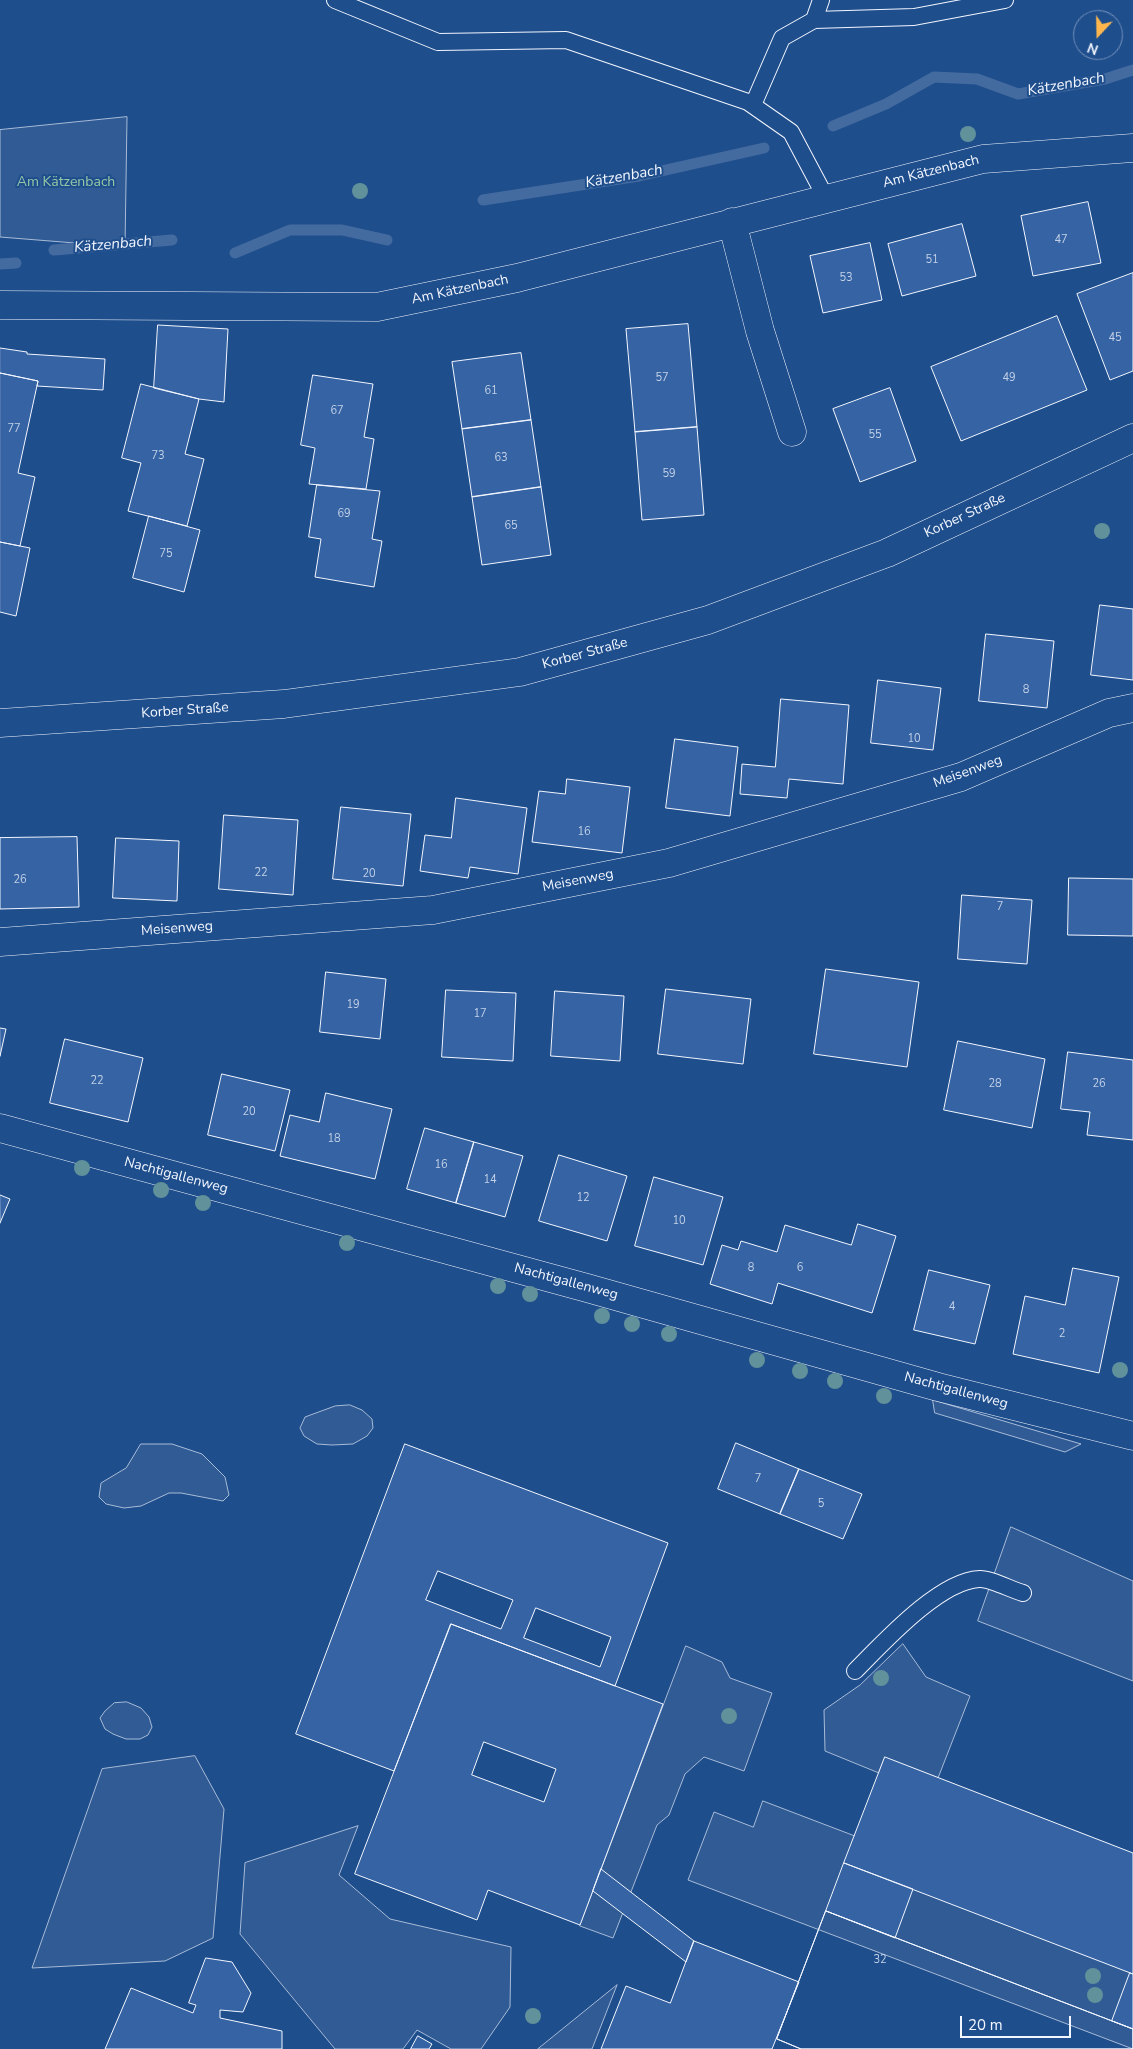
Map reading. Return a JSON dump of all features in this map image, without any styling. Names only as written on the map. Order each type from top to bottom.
[{"type":"street","name":"Am Kätzenbach","points":[[0,305],[377,307],[517,278],[983,159],[1133,148]]},
{"type":"street","points":[[732,222],[760,331],[792,432]]},
{"type":"street","name":"Korber Straße","points":[[0,722],[284,704],[520,672],[708,620],[888,553],[1133,438]]},
{"type":"street","name":"Meisenweg","points":[[0,942],[432,910],[669,863],[961,777],[1109,713],[1133,708]]},
{"type":"street","name":"Nachtigallenweg","points":[[0,1128],[587,1288],[938,1387],[1133,1436]]},
{"type":"lane","points":[[335,0],[438,42],[566,40],[753,105],[791,132],[826,198]]},
{"type":"lane","points":[[814,20],[821,0]]},
{"type":"lane","points":[[753,105],[782,38],[814,20],[914,17],[1005,0]]},
{"type":"lane","points":[[855,1671],[914,1615],[949,1588],[980,1578],[1023,1593]]},
{"type":"shaded area","name":"Am Kätzenbach","points":[[127,117],[125,247],[0,237],[0,130]]},
{"type":"shaded area","points":[[933,1400],[1081,1444],[1065,1452],[935,1413]]},
{"type":"shaded area","points":[[350,1405],[362,1410],[372,1419],[373,1428],[367,1436],[353,1444],[332,1445],[317,1444],[304,1436],[300,1428],[305,1417],[335,1406]]},
{"type":"shaded area","points":[[141,1444],[172,1444],[202,1454],[225,1477],[229,1495],[223,1501],[181,1493],[169,1493],[141,1506],[124,1508],[106,1504],[99,1497],[101,1483],[126,1468]]},
{"type":"shaded area","points":[[1011,1527],[1133,1581],[1133,1681],[978,1621]]},
{"type":"shaded area","points":[[903,1644],[926,1677],[970,1696],[938,1778],[885,1758],[879,1773],[825,1751],[824,1710],[860,1685]]},
{"type":"shaded area","points":[[686,1646],[722,1662],[730,1678],[772,1693],[744,1771],[704,1757],[685,1774],[669,1815],[657,1825],[613,1938],[580,1926]]},
{"type":"shaded area","points":[[127,1702],[141,1708],[149,1717],[152,1727],[148,1735],[140,1739],[126,1739],[113,1734],[105,1729],[100,1718],[114,1703]]},
{"type":"shaded area","points":[[195,1756],[224,1809],[213,1938],[165,1961],[32,1968],[102,1769]]},
{"type":"shaded area","points":[[763,1801],[1133,1942],[1133,2049],[688,1880],[714,1812],[753,1827]]},
{"type":"shaded area","points":[[358,1826],[339,1875],[390,1919],[511,1947],[510,2007],[481,2049],[451,2049],[417,2030],[403,2049],[335,2049],[240,1934],[245,1863]]},
{"type":"shaded area","points":[[617,1985],[592,2049],[538,2049]]},
{"type":"building","points":[[1088,202],[1101,263],[1033,276],[1021,216]]},
{"type":"building","points":[[962,224],[976,276],[902,296],[888,244]]},
{"type":"building","points":[[870,243],[882,300],[823,313],[810,256]]},
{"type":"building","points":[[1133,273],[1133,371],[1110,380],[1077,294]]},
{"type":"building","points":[[1057,316],[1087,390],[961,441],[931,367]]},
{"type":"building","points":[[688,324],[697,427],[635,432],[626,329]]},
{"type":"building","points":[[158,325],[228,329],[224,402],[199,399],[154,388]]},
{"type":"building","points":[[0,348],[27,352],[27,354],[105,359],[103,390],[37,386],[38,381],[0,373]]},
{"type":"building","points":[[521,353],[531,420],[462,429],[452,362]]},
{"type":"building","points":[[0,373],[38,381],[18,473],[35,477],[20,546],[0,542]]},
{"type":"building","points":[[313,375],[373,384],[364,437],[374,439],[366,489],[309,484],[315,448],[301,445]]},
{"type":"building","points":[[141,384],[199,399],[185,454],[204,459],[187,526],[128,511],[141,463],[122,458]]},
{"type":"building","points":[[890,388],[916,461],[860,482],[833,409]]},
{"type":"building","points":[[531,420],[541,487],[472,497],[462,429]]},
{"type":"building","points":[[697,427],[704,515],[642,520],[635,432]]},
{"type":"building","points":[[317,485],[380,491],[372,539],[382,541],[374,587],[315,577],[321,539],[309,537]]},
{"type":"building","points":[[541,487],[551,555],[482,565],[472,497]]},
{"type":"building","points":[[149,516],[200,530],[184,592],[133,578]]},
{"type":"building","points":[[0,542],[30,548],[16,616],[0,612]]},
{"type":"building","points":[[1100,605],[1133,609],[1133,680],[1091,675]]},
{"type":"building","points":[[986,634],[1054,641],[1047,708],[979,701]]},
{"type":"building","points":[[878,680],[941,688],[933,750],[871,743]]},
{"type":"building","points":[[781,699],[849,705],[843,784],[789,779],[787,798],[740,794],[742,764],[775,767]]},
{"type":"building","points":[[675,739],[738,747],[730,816],[666,808]]},
{"type":"building","points":[[567,779],[630,787],[622,853],[532,842],[539,791],[565,794]]},
{"type":"building","points":[[456,798],[527,808],[518,874],[470,867],[468,878],[420,871],[425,835],[451,838]]},
{"type":"building","points":[[341,807],[411,814],[403,886],[333,879]]},
{"type":"building","points":[[224,815],[298,820],[293,895],[219,889]]},
{"type":"building","points":[[77,837],[79,907],[0,909],[0,838]]},
{"type":"building","points":[[116,838],[179,841],[177,901],[113,898]]},
{"type":"building","points":[[1069,878],[1133,879],[1133,936],[1068,935]]},
{"type":"building","points":[[962,895],[1032,900],[1027,964],[958,959]]},
{"type":"building","points":[[826,969],[919,982],[907,1067],[814,1054]]},
{"type":"building","points":[[326,972],[386,979],[380,1039],[320,1032]]},
{"type":"building","points":[[666,989],[751,999],[743,1064],[658,1054]]},
{"type":"building","points":[[446,990],[516,993],[513,1061],[442,1057]]},
{"type":"building","points":[[555,991],[624,996],[620,1061],[551,1056]]},
{"type":"building","points":[[0,1028],[6,1029],[0,1056]]},
{"type":"building","points":[[65,1039],[143,1058],[128,1122],[50,1103]]},
{"type":"building","points":[[958,1041],[1045,1059],[1032,1128],[944,1110]]},
{"type":"building","points":[[1068,1052],[1133,1060],[1133,1140],[1087,1135],[1090,1112],[1061,1109]]},
{"type":"building","points":[[222,1074],[290,1090],[275,1151],[208,1135]]},
{"type":"building","points":[[326,1093],[392,1109],[375,1179],[280,1156],[290,1115],[319,1122]]},
{"type":"building","points":[[425,1128],[474,1142],[456,1203],[407,1189]]},
{"type":"building","points":[[474,1142],[523,1156],[505,1217],[456,1203]]},
{"type":"building","points":[[559,1155],[627,1176],[607,1241],[539,1221]]},
{"type":"building","points":[[654,1177],[723,1197],[703,1265],[635,1246]]},
{"type":"building","points":[[0,1195],[10,1199],[0,1223]]},
{"type":"building","points":[[858,1224],[896,1236],[872,1313],[778,1283],[772,1304],[710,1284],[722,1245],[738,1250],[741,1241],[777,1252],[785,1225],[851,1245]]},
{"type":"building","points":[[1073,1268],[1119,1277],[1099,1373],[1013,1354],[1025,1296],[1065,1305]]},
{"type":"building","points":[[929,1270],[990,1285],[975,1344],[914,1330]]},
{"type":"building","points":[[736,1443],[799,1469],[780,1514],[718,1489]]},
{"type":"building","points":[[405,1444],[668,1543],[615,1686],[451,1624],[394,1771],[296,1734]],"holes":[[[438,1571],[513,1600],[501,1629],[426,1600]],[[536,1608],[611,1637],[600,1667],[524,1638]]]},
{"type":"building","points":[[799,1469],[862,1494],[843,1539],[780,1514]]},
{"type":"building","points":[[451,1624],[663,1704],[580,1925],[488,1890],[477,1920],[355,1874]],"holes":[[[484,1742],[556,1769],[544,1802],[472,1775]]]},
{"type":"building","points":[[885,1757],[1133,1853],[1133,1974],[844,1863]]},
{"type":"building","points":[[844,1863],[913,1889],[895,1938],[826,1911]]},
{"type":"building","points":[[601,1869],[694,1941],[686,1962],[593,1891]]},
{"type":"building","points":[[826,1911],[1133,2029],[1133,2049],[801,2049],[777,2039]]},
{"type":"building","points":[[826,1911],[1133,2029],[1133,2049],[801,2049],[777,2039]]},
{"type":"building","points":[[694,1941],[799,1982],[772,2049],[601,2049],[626,1986],[670,2003]]},
{"type":"building","points":[[206,1958],[232,1962],[251,1993],[243,2012],[220,2010],[220,2018],[282,2031],[282,2049],[105,2049],[131,1988],[193,2013],[196,2005],[189,2003]]},
{"type":"building","points":[[1130,1973],[1133,1974],[1133,2029],[1112,2021]]},
{"type":"building","points":[[418,2036],[432,2044],[429,2049],[411,2049]]},
{"type":"waterway","name":"Kätzenbach","points":[[833,126],[886,104],[934,77],[977,79],[1018,94],[1105,79],[1133,70]]},
{"type":"waterway","name":"Kätzenbach","points":[[483,200],[639,176],[764,148]]},
{"type":"waterway","name":"Kätzenbach","points":[[235,253],[290,230],[342,230],[387,240]]},
{"type":"waterway","name":"Kätzenbach","points":[[54,250],[172,240]]},
{"type":"waterway","name":"Kätzenbach","points":[[0,264],[16,263]]}]
